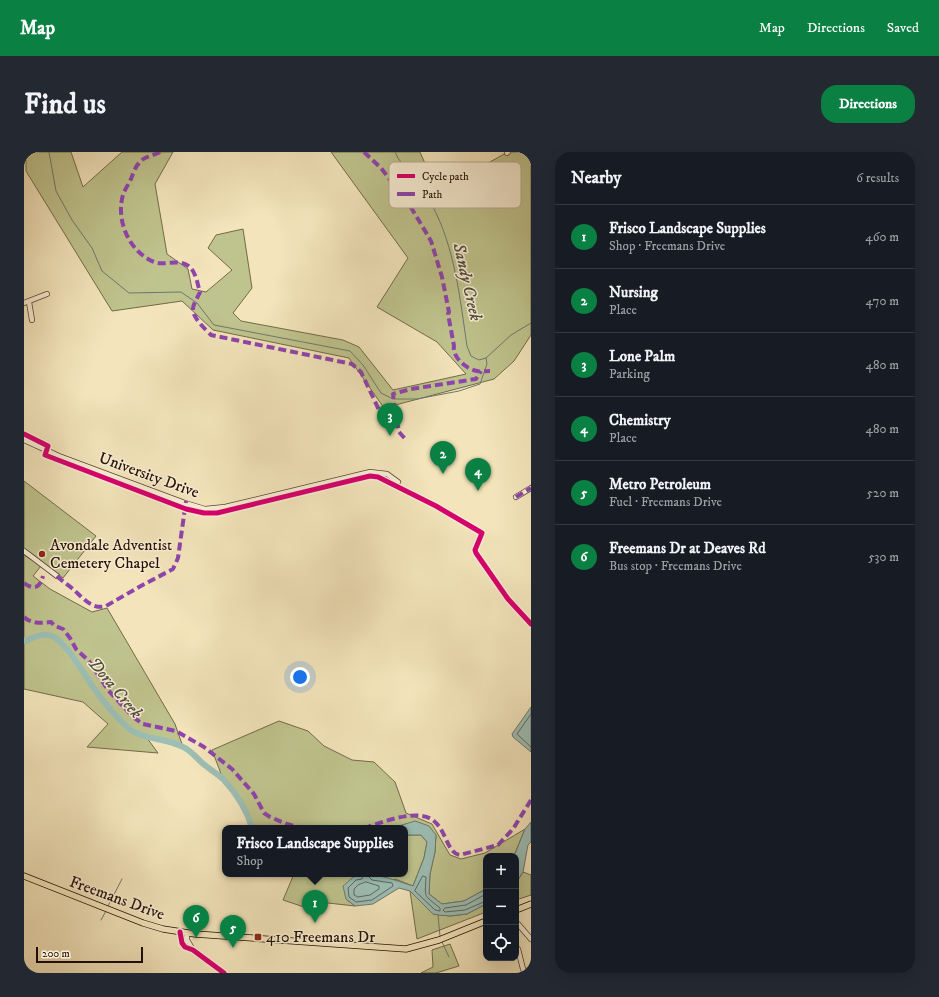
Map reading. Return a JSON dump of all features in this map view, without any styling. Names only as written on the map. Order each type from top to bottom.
[{"type":"main road","name":"Freemans Drive","points":[[24,876],[143,923],[163,929],[187,933],[406,949],[439,940],[483,922]]},
{"type":"main road","points":[[519,909],[531,904]]},
{"type":"street","points":[[32,320],[26,302],[47,294]]},
{"type":"street","name":"University Drive","points":[[24,440],[59,456],[154,492],[205,509],[225,507],[370,472],[387,474],[398,482]]},
{"type":"street","points":[[516,497],[531,488]]},
{"type":"street","points":[[24,551],[58,576]]},
{"type":"street","points":[[519,925],[531,939]]},
{"type":"street","points":[[180,932],[182,943],[185,947],[193,950],[224,973]]},
{"type":"street","points":[[187,933],[187,940],[193,950]]},
{"type":"street","points":[[519,953],[523,969],[526,973]]},
{"type":"green space","points":[[26,152],[71,152],[83,187],[122,152],[173,152],[155,184],[167,254],[188,269],[192,289],[206,292],[232,270],[208,248],[216,235],[243,229],[252,288],[233,313],[241,321],[343,340],[359,347],[393,390],[466,374],[437,342],[377,307],[408,258],[331,152],[420,152],[424,162],[389,162],[389,208],[521,208],[521,162],[490,162],[508,152],[531,152],[531,335],[514,361],[494,379],[384,408],[349,358],[213,330],[182,301],[112,311],[26,171]]},
{"type":"green space","points":[[24,481],[96,536],[63,578],[24,549]]},
{"type":"green space","points":[[24,555],[41,566],[33,576],[50,589],[92,612],[107,608],[175,724],[183,747],[165,740],[147,738],[158,753],[87,747],[108,724],[83,702],[24,689]]},
{"type":"green space","points":[[279,721],[308,731],[324,746],[352,760],[374,762],[395,782],[406,813],[432,824],[450,855],[461,859],[483,854],[483,891],[464,901],[442,904],[429,894],[430,874],[435,852],[436,835],[408,828],[408,825],[251,825],[240,801],[223,779],[212,750]]},
{"type":"green space","points":[[525,829],[515,853],[485,853]]},
{"type":"green space","points":[[408,835],[421,835],[427,842],[424,858],[413,886],[395,879],[346,899],[355,906],[328,903],[316,911],[283,900],[293,877],[408,877]]},
{"type":"green space","points":[[523,872],[531,875],[531,895],[519,899],[519,889],[519,878]]},
{"type":"green space","points":[[410,891],[433,914],[450,916],[467,914],[483,906],[483,913],[417,939]]},
{"type":"green space","points":[[450,944],[459,966],[436,973],[421,973],[433,967],[432,950]]},
{"type":"water","points":[[531,707],[531,752],[513,737],[512,734]]},
{"type":"water","points":[[415,821],[429,826],[436,835],[435,852],[430,874],[429,894],[442,904],[464,901],[483,891],[483,906],[467,914],[450,916],[433,914],[410,891],[399,888],[373,904],[355,906],[346,899],[343,886],[354,877],[382,877],[413,886],[424,858],[427,842],[421,835],[408,835],[408,825],[402,825]]},
{"type":"water","points":[[531,822],[531,842],[528,845],[523,872],[519,878],[519,853],[515,853],[525,829]]},
{"type":"waterway","points":[[49,152],[56,191],[72,220],[92,248],[102,271],[129,293],[181,292],[197,303],[214,325],[350,351],[363,365],[381,393],[393,399],[417,399],[459,391],[480,384],[487,364],[486,358]]},
{"type":"waterway","name":"Sandy Creek","points":[[395,152],[401,162]]},
{"type":"waterway","name":"Sandy Creek","points":[[434,208],[440,221],[456,274],[467,346],[471,356],[479,360],[486,358],[511,335],[531,323]]},
{"type":"waterway","name":"Dora Creek","points":[[24,640],[26,641],[42,635],[49,635],[57,639],[69,651],[105,703],[127,727],[140,735],[186,748],[223,779],[240,802],[251,825]]},
{"type":"waterway","points":[[108,906],[122,879]]},
{"type":"waterway","points":[[101,920],[106,911]]},
{"type":"waterway","points":[[438,915],[440,936]]},
{"type":"waterway","points":[[442,942],[449,957]]},
{"type":"marked path","points":[[160,152],[141,161],[135,169],[124,191],[121,208],[122,218],[127,236],[132,244],[138,251],[154,262],[183,263],[190,267],[196,277],[200,292],[194,305],[193,312],[200,323],[211,335],[352,364],[361,372],[380,412],[395,411],[399,432],[407,441]]},
{"type":"marked path","points":[[364,152],[381,168],[389,178]]},
{"type":"marked path","points":[[411,208],[431,241],[442,277],[455,354],[457,358],[468,368],[479,371],[490,371]]},
{"type":"marked path","points":[[395,411],[393,394],[411,389],[476,379],[481,371]]},
{"type":"marked path","points":[[516,497],[531,488]]},
{"type":"marked path","points":[[57,576],[89,603],[101,607],[106,606],[173,569],[178,558],[186,501]]},
{"type":"marked path","points":[[24,583],[31,587],[36,587],[39,585],[43,576]]},
{"type":"marked path","points":[[24,617],[34,622],[51,622],[55,626],[63,629],[76,649],[89,661],[108,690],[133,717],[143,724],[176,731],[204,747],[232,769],[254,794],[264,813],[291,825]]},
{"type":"marked path","points":[[373,825],[400,817],[415,815],[430,818],[441,829],[455,853],[460,855],[498,845],[513,829],[531,800]]},
{"type":"cycle path","points":[[24,434],[48,446],[45,455],[186,509],[204,513],[217,513],[370,476],[378,477],[436,506],[482,533],[475,550],[476,553],[508,599],[531,624]]},
{"type":"cycle path","points":[[180,932],[182,943],[185,947],[193,950],[224,973]]},
{"type":"place","name":"Lone Palm","points":[[390,436]]},
{"type":"place","name":"Nursing","points":[[443,474]]},
{"type":"place","name":"Chemistry","points":[[478,491]]},
{"type":"place","name":"Avondale Adventist Cemetery Chapel","points":[[42,554]]},
{"type":"place","name":"Frisco Landscape Supplies","points":[[315,923]]},
{"type":"place","name":"410 Freemans Dr","points":[[258,937]]},
{"type":"place","name":"Freemans Dr at Deaves Rd","points":[[196,938]]},
{"type":"place","name":"Metro Petroleum","points":[[233,948]]}]
